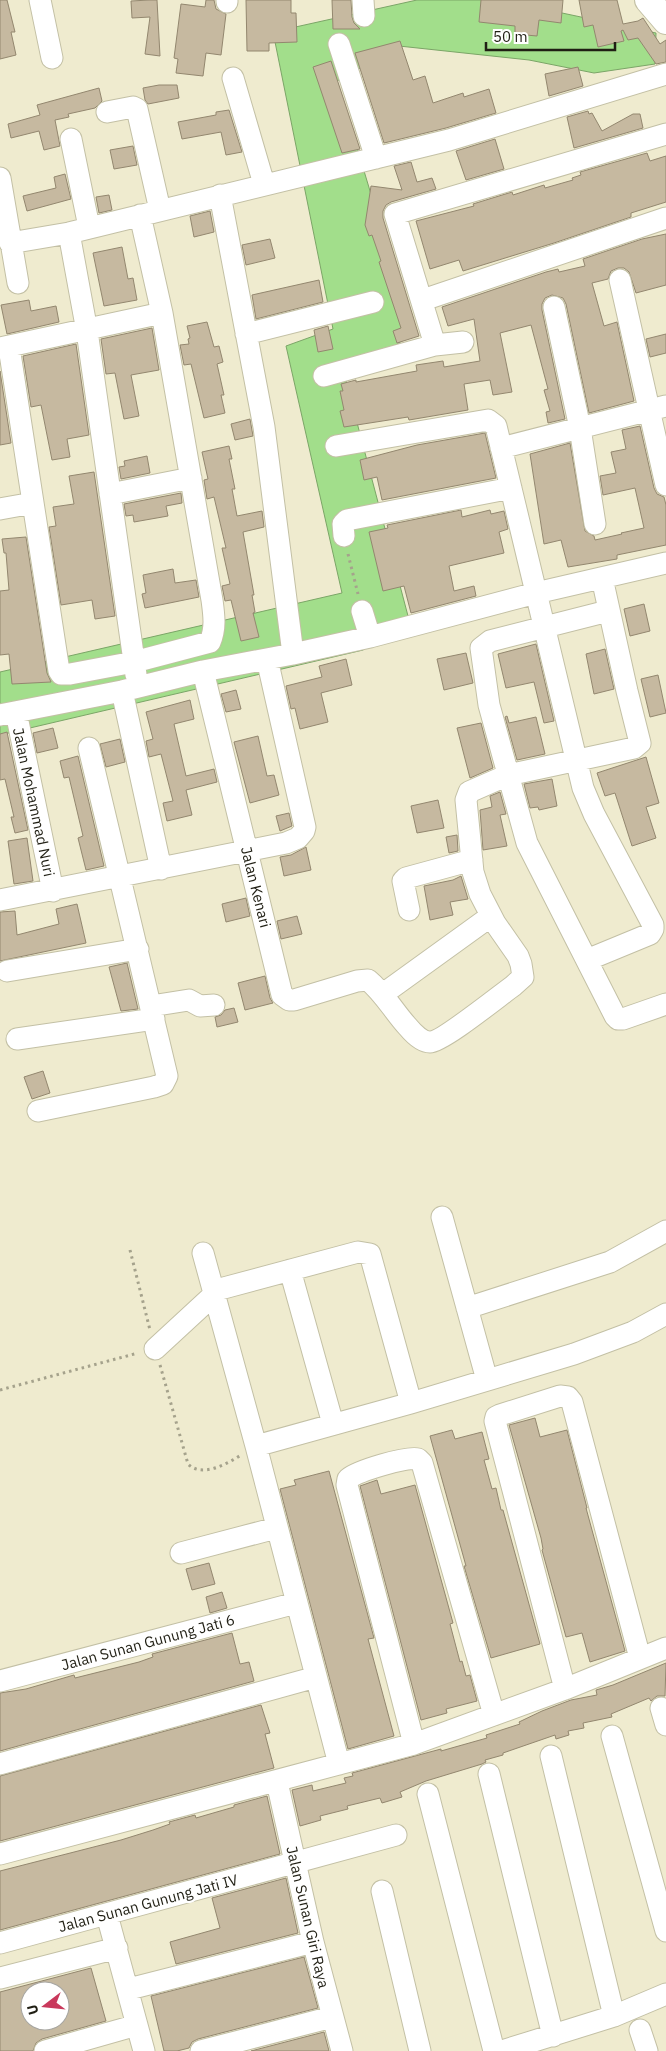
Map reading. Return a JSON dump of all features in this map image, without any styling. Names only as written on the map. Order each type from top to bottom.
[{"type":"street","points":[[40,0],[52,58]]},
{"type":"street","points":[[648,0],[666,21]]},
{"type":"street","points":[[339,44],[376,158]]},
{"type":"street","points":[[10,243],[79,230],[449,140],[666,74]]},
{"type":"street","points":[[233,78],[264,184]]},
{"type":"street","points":[[107,112],[133,107],[137,109],[160,210]]},
{"type":"street","points":[[435,345],[423,300],[395,214],[666,134]]},
{"type":"street","points":[[71,139],[87,331],[133,678],[161,869]]},
{"type":"street","points":[[0,184],[10,243],[11,274]]},
{"type":"street","points":[[220,195],[264,427],[292,644]]},
{"type":"street","points":[[8,714],[133,678],[210,642],[214,633],[212,600],[162,313],[140,215]]},
{"type":"street","points":[[423,300],[666,218]]},
{"type":"street","points":[[620,280],[658,408],[666,485]]},
{"type":"street","points":[[246,334],[373,302]]},
{"type":"street","points":[[554,307],[580,428],[595,524]]},
{"type":"street","points":[[162,313],[87,331],[5,347],[61,674],[133,678],[203,671],[267,659],[292,644],[366,624],[536,593],[666,563]]},
{"type":"street","points":[[324,376],[435,345],[462,342]]},
{"type":"street","points":[[501,448],[658,408]]},
{"type":"street","points":[[336,446],[488,420],[496,426],[576,760],[588,800],[612,850],[651,918],[653,927],[652,932],[647,936],[587,960]]},
{"type":"street","points":[[110,494],[191,478]]},
{"type":"street","points":[[349,525],[511,488]]},
{"type":"street","points":[[0,508],[33,503]]},
{"type":"street","points":[[491,916],[383,994],[409,1030],[424,1041],[431,1042],[446,1035],[513,986],[522,977],[518,956],[491,916],[480,894],[472,860],[466,800],[469,792],[508,775],[634,748],[640,743],[608,611],[602,578]]},
{"type":"street","points":[[608,611],[490,641],[481,648],[489,705],[527,843],[618,1019],[666,1004]]},
{"type":"street","points":[[0,900],[120,878],[286,843],[298,838],[304,831],[267,659]]},
{"type":"street","name":"Jalan Kenari","points":[[203,671],[282,995],[289,1000],[294,1000],[357,981],[368,980],[383,994]]},
{"type":"street","name":"Jalan Mohammad Nuri","points":[[8,714],[53,891]]},
{"type":"street","points":[[38,1111],[154,1087],[162,1084],[167,1076],[89,748]]},
{"type":"street","points":[[409,910],[403,881],[406,878],[472,860]]},
{"type":"street","points":[[7,971],[138,949]]},
{"type":"street","points":[[17,1039],[153,1013],[189,1000],[200,1006],[214,1004]]},
{"type":"street","points":[[442,1217],[487,1380]]},
{"type":"street","points":[[467,1308],[610,1262],[666,1231]]},
{"type":"street","points":[[155,1349],[220,1289],[358,1252],[370,1254],[411,1403]]},
{"type":"street","points":[[203,1253],[256,1446],[339,1764]]},
{"type":"street","points":[[290,1270],[333,1424]]},
{"type":"street","points":[[256,1446],[411,1403],[574,1354],[632,1332],[666,1314]]},
{"type":"street","points":[[565,1689],[495,1421],[496,1417],[500,1415],[560,1396],[568,1397],[572,1402],[640,1658]]},
{"type":"street","points":[[414,1744],[348,1485],[348,1479],[353,1475],[408,1458],[418,1459],[422,1463],[494,1715]]},
{"type":"street","points":[[181,1553],[276,1528]]},
{"type":"street","name":"Jalan Sunan Gunung Jati 6","points":[[0,1681],[296,1603]]},
{"type":"street","points":[[0,1854],[277,1782],[414,1744],[565,1689],[666,1648]]},
{"type":"street","points":[[0,1764],[316,1677]]},
{"type":"street","points":[[612,1736],[666,1931]]},
{"type":"street","points":[[551,1756],[614,2016]]},
{"type":"street","points":[[489,1774],[553,2036]]},
{"type":"street","name":"Jalan Sunan Giri Raya","points":[[277,1782],[332,2017],[342,2051]]},
{"type":"street","points":[[428,1794],[494,2051]]},
{"type":"street","name":"Jalan Sunan Gunung Jati IV","points":[[0,1943],[396,1835]]},
{"type":"street","points":[[382,1891],[420,2051]]},
{"type":"street","points":[[107,1915],[129,1989],[144,2051]]},
{"type":"street","points":[[129,1989],[314,1942]]},
{"type":"street","points":[[0,1978],[117,1948]]},
{"type":"street","points":[[502,2051],[614,2016],[666,1994]]},
{"type":"street","points":[[201,2051],[332,2017]]},
{"type":"street","points":[[55,2050],[137,2025]]},
{"type":"street","points":[[640,2030],[647,2051]]},
{"type":"path","points":[[349,525],[366,624]]},
{"type":"path","points":[[130,1250],[155,1349],[188,1464],[192,1468],[202,1471],[231,1462],[256,1446]]},
{"type":"path","points":[[0,1390],[155,1349]]},
{"type":"shaded area","points":[[417,0],[501,0],[656,33],[655,64],[594,73],[529,60],[399,46],[337,81],[413,334],[345,377],[408,616],[363,650],[0,735],[0,672],[342,593],[286,346],[333,329],[273,32]]},
{"type":"building","points":[[0,0],[7,0],[15,32],[11,32],[16,55],[0,59]]},
{"type":"building","points":[[157,0],[160,56],[145,54],[150,17],[132,18],[131,1]]},
{"type":"building","points":[[206,0],[214,0],[216,9],[226,14],[221,55],[206,53],[203,76],[176,73],[178,59],[174,58],[181,4],[205,7]]},
{"type":"building","points":[[246,0],[291,0],[291,13],[296,13],[297,42],[269,43],[269,51],[247,51]]},
{"type":"building","points":[[332,0],[351,0],[352,17],[354,23],[360,29],[333,29]]},
{"type":"building","points":[[481,0],[563,0],[561,23],[539,20],[537,36],[515,34],[515,26],[479,22]]},
{"type":"building","points":[[579,0],[617,0],[623,24],[643,18],[660,44],[666,40],[666,62],[656,64],[638,38],[628,40],[623,30],[621,31],[624,41],[598,47],[593,25],[584,27]]},
{"type":"building","points":[[400,41],[413,80],[425,76],[433,103],[463,93],[464,97],[489,89],[496,113],[446,128],[384,143],[355,53]]},
{"type":"building","points":[[331,61],[360,149],[342,153],[313,67]]},
{"type":"building","points":[[578,67],[583,86],[549,96],[545,74]]},
{"type":"building","points":[[159,85],[177,85],[179,98],[148,104],[145,100],[143,88]]},
{"type":"building","points":[[99,88],[102,101],[95,108],[68,114],[69,117],[55,120],[60,146],[44,150],[39,131],[11,138],[8,124],[40,115],[37,105]]},
{"type":"building","points":[[229,110],[242,152],[226,155],[221,132],[182,139],[178,122],[216,115],[216,112]]},
{"type":"building","points":[[588,111],[589,114],[592,113],[602,131],[633,114],[640,114],[643,128],[574,148],[567,117]]},
{"type":"building","points":[[495,139],[504,169],[466,180],[456,151]]},
{"type":"building","points":[[133,146],[137,165],[114,169],[110,150]]},
{"type":"building","points":[[647,153],[650,161],[666,156],[666,202],[631,213],[631,217],[463,271],[459,260],[430,269],[416,221],[474,206],[473,204],[512,192],[513,195],[544,185],[545,188],[573,180],[572,178],[581,175],[580,172]]},
{"type":"building","points":[[411,162],[417,182],[432,178],[436,189],[391,202],[386,205],[383,211],[383,218],[419,336],[397,343],[393,331],[401,328],[372,235],[369,236],[365,225],[371,186],[402,190],[394,166]]},
{"type":"building","points":[[65,174],[71,199],[27,211],[23,196],[56,188],[54,177]]},
{"type":"building","points":[[109,195],[112,210],[99,213],[96,197]]},
{"type":"building","points":[[210,211],[214,232],[194,237],[190,216]]},
{"type":"building","points":[[666,234],[666,285],[636,293],[629,272],[624,268],[611,271],[608,279],[592,283],[604,326],[617,322],[634,401],[589,413],[566,304],[563,298],[552,295],[545,298],[542,310],[565,419],[548,423],[546,412],[550,411],[544,390],[548,389],[531,325],[500,333],[512,392],[493,395],[490,380],[464,384],[468,410],[409,420],[408,417],[344,427],[340,411],[344,410],[340,391],[343,391],[341,384],[417,371],[416,365],[443,361],[444,367],[480,361],[474,319],[448,326],[442,307],[546,272],[558,269],[559,272],[585,266],[583,259],[642,239]]},
{"type":"building","points":[[270,239],[275,258],[246,265],[242,245]]},
{"type":"building","points":[[122,247],[128,279],[133,278],[137,300],[104,306],[93,253]]},
{"type":"building","points":[[319,280],[323,302],[256,319],[252,295]]},
{"type":"building","points":[[29,300],[31,311],[56,306],[59,322],[7,334],[1,305]]},
{"type":"building","points":[[207,322],[214,347],[219,346],[223,362],[217,364],[224,395],[221,395],[225,413],[204,418],[191,364],[184,365],[180,345],[189,344],[188,339],[190,338],[187,326]]},
{"type":"building","points":[[328,326],[333,349],[318,352],[314,330]]},
{"type":"building","points":[[152,328],[159,370],[131,375],[139,416],[124,419],[115,373],[106,374],[101,339]]},
{"type":"building","points":[[666,334],[666,353],[650,357],[646,339]]},
{"type":"building","points":[[76,344],[89,435],[67,439],[70,457],[52,460],[41,405],[31,407],[23,356]]},
{"type":"building","points":[[0,371],[11,443],[0,445]]},
{"type":"building","points":[[250,419],[253,436],[235,440],[231,424]]},
{"type":"building","points":[[640,426],[654,488],[657,494],[664,497],[666,505],[666,545],[617,555],[617,559],[568,567],[561,540],[544,544],[530,454],[570,443],[585,531],[594,536],[595,540],[622,534],[644,528],[635,488],[603,495],[600,476],[616,473],[611,452],[626,449],[622,430]]},
{"type":"building","points":[[485,433],[496,478],[382,500],[377,477],[364,480],[360,460],[417,445]]},
{"type":"building","points":[[229,446],[232,459],[229,459],[235,489],[232,489],[237,516],[262,511],[264,527],[243,532],[254,595],[252,595],[255,612],[253,613],[259,637],[241,641],[231,600],[225,601],[222,586],[230,584],[222,548],[226,548],[214,497],[207,499],[204,480],[208,479],[202,452]]},
{"type":"building","points":[[147,456],[150,473],[121,479],[119,467],[125,466],[124,461]]},
{"type":"building","points":[[94,472],[115,616],[95,619],[92,600],[61,605],[49,527],[56,526],[53,507],[74,504],[69,476]]},
{"type":"building","points":[[181,493],[182,503],[166,506],[168,516],[134,522],[133,515],[126,516],[124,504]]},
{"type":"building","points":[[461,510],[462,517],[490,510],[491,514],[504,511],[508,529],[499,532],[504,553],[449,566],[454,591],[474,586],[476,596],[411,613],[404,586],[383,591],[369,532],[388,528],[387,525]]},
{"type":"building","points":[[26,537],[47,673],[51,682],[12,684],[9,654],[0,655],[0,591],[9,590],[6,553],[4,553],[2,539]]},
{"type":"building","points":[[173,569],[175,583],[196,580],[199,597],[145,608],[142,594],[146,593],[143,575]]},
{"type":"building","points":[[644,604],[650,631],[630,636],[624,609]]},
{"type":"building","points":[[536,644],[554,721],[544,723],[534,682],[506,688],[498,654]]},
{"type":"building","points":[[605,649],[614,689],[594,694],[586,654]]},
{"type":"building","points":[[466,653],[473,683],[444,690],[437,659]]},
{"type":"building","points":[[346,659],[352,685],[321,693],[328,722],[300,729],[295,708],[291,709],[286,686],[322,677],[319,666]]},
{"type":"building","points":[[658,675],[666,713],[650,717],[641,679]]},
{"type":"building","points":[[236,690],[241,709],[226,712],[221,694]]},
{"type":"building","points":[[190,700],[194,719],[174,724],[186,776],[214,769],[217,782],[186,790],[192,815],[167,821],[163,803],[173,801],[161,754],[149,757],[146,741],[153,739],[146,712]]},
{"type":"building","points":[[507,716],[509,723],[536,717],[545,754],[517,760],[505,717]]},
{"type":"building","points":[[481,723],[493,768],[470,778],[457,728]]},
{"type":"building","points":[[53,728],[58,748],[37,753],[33,733]]},
{"type":"building","points":[[7,732],[28,830],[15,833],[11,817],[14,817],[5,779],[0,780],[0,734]]},
{"type":"building","points":[[258,736],[267,776],[274,775],[279,795],[250,803],[234,742]]},
{"type":"building","points":[[120,739],[125,762],[106,767],[100,744]]},
{"type":"building","points":[[78,756],[104,866],[86,870],[78,838],[83,836],[69,777],[64,778],[60,761]]},
{"type":"building","points":[[646,757],[659,803],[646,807],[656,838],[632,846],[615,793],[605,796],[597,773]]},
{"type":"building","points":[[552,779],[557,806],[539,810],[538,807],[530,808],[524,784]]},
{"type":"building","points":[[500,792],[506,814],[500,815],[507,846],[483,850],[480,810],[492,807],[490,796]]},
{"type":"building","points":[[438,800],[444,828],[417,833],[411,806]]},
{"type":"building","points":[[289,813],[292,826],[280,831],[276,816]]},
{"type":"building","points":[[457,835],[458,851],[449,853],[446,837]]},
{"type":"building","points":[[27,838],[33,881],[14,884],[8,841]]},
{"type":"building","points":[[306,847],[311,870],[284,876],[280,857],[291,855]]},
{"type":"building","points":[[461,876],[468,899],[450,902],[453,915],[430,920],[424,886],[453,880]]},
{"type":"building","points":[[246,898],[250,916],[226,922],[222,904]]},
{"type":"building","points":[[77,904],[86,943],[0,961],[0,912],[15,911],[17,935],[59,924],[56,909]]},
{"type":"building","points":[[297,916],[302,934],[281,939],[277,921]]},
{"type":"building","points":[[127,963],[138,1009],[121,1011],[109,967]]},
{"type":"building","points":[[265,976],[273,1003],[245,1010],[238,983]]},
{"type":"building","points":[[234,1008],[238,1022],[217,1027],[215,1017],[221,1015],[225,1010]]},
{"type":"building","points":[[43,1071],[50,1093],[32,1099],[24,1077]]},
{"type":"building","points":[[535,1418],[540,1437],[567,1430],[625,1651],[590,1662],[582,1633],[566,1637],[542,1550],[541,1538],[509,1425]]},
{"type":"building","points":[[452,1430],[455,1439],[482,1432],[489,1459],[484,1460],[492,1489],[496,1488],[501,1510],[503,1510],[540,1644],[491,1658],[464,1566],[466,1566],[430,1436]]},
{"type":"building","points":[[329,1471],[374,1638],[368,1639],[394,1736],[348,1749],[280,1489],[296,1485],[294,1480]]},
{"type":"building","points":[[377,1480],[381,1494],[415,1485],[453,1623],[450,1624],[460,1662],[462,1661],[466,1676],[470,1675],[477,1701],[446,1709],[447,1713],[421,1720],[360,1486]]},
{"type":"building","points":[[209,1563],[215,1584],[192,1590],[186,1569]]},
{"type":"building","points":[[222,1592],[227,1608],[210,1613],[206,1597]]},
{"type":"building","points":[[232,1633],[240,1664],[249,1662],[254,1681],[0,1751],[0,1693],[26,1689],[74,1675],[75,1678],[139,1662],[153,1657],[152,1654]]},
{"type":"building","points":[[666,1663],[665,1696],[657,1696],[651,1701],[649,1698],[611,1714],[612,1717],[583,1723],[584,1728],[568,1731],[569,1735],[556,1739],[555,1735],[485,1760],[486,1762],[482,1764],[426,1781],[400,1792],[402,1797],[382,1803],[380,1798],[347,1806],[348,1809],[320,1816],[321,1820],[300,1826],[292,1790],[312,1785],[313,1791],[346,1783],[344,1778],[353,1776],[352,1773],[487,1738],[486,1735],[520,1724],[519,1722],[542,1711],[571,1700],[597,1695],[596,1690]]},
{"type":"building","points":[[261,1705],[270,1733],[265,1734],[274,1768],[0,1841],[0,1776]]},
{"type":"building","points":[[267,1796],[280,1854],[0,1930],[0,1871],[121,1840],[170,1824],[169,1822],[195,1815],[196,1818]]},
{"type":"building","points":[[286,1878],[298,1933],[176,1964],[170,1942],[220,1928],[212,1898]]},
{"type":"building","points":[[304,1957],[318,2008],[198,2039],[192,2042],[189,2048],[177,2051],[164,2051],[151,1996]]},
{"type":"building","points":[[91,1968],[106,2021],[42,2039],[36,2043],[33,2051],[0,2051],[0,1992],[20,1987],[20,2031],[70,2031],[70,1981],[42,1981]]},
{"type":"building","points":[[324,2032],[329,2051],[251,2051]]}]
